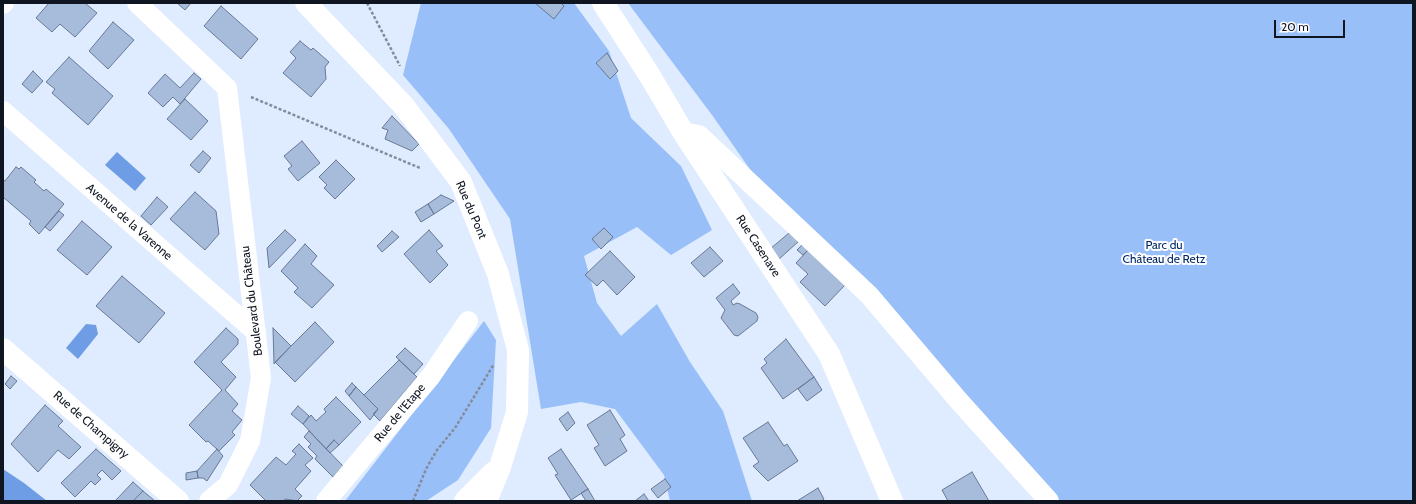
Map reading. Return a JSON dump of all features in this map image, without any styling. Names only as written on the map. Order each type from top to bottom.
[{"type":"street","points":[[137,3],[227,88]]},
{"type":"street","name":"Rue du Pont","points":[[306,3],[404,106],[461,182],[498,274],[518,350],[517,412],[500,466],[486,501]]},
{"type":"street","name":"Rue Casenave","points":[[603,3],[650,76],[683,132],[829,354],[892,501]]},
{"type":"street","name":"Boulevard du Château","points":[[209,501],[228,485],[250,441],[261,378],[227,88]]},
{"type":"street","name":"Avenue de la Varenne","points":[[3,111],[256,332]]},
{"type":"street","points":[[683,132],[699,135],[869,295],[959,401],[1049,501]]},
{"type":"street","name":"Rue de l'Etape","points":[[326,501],[431,376],[468,321]]},
{"type":"street","name":"Rue de Champigny","points":[[3,349],[178,501]]},
{"type":"street","name":"Rue du Pont","points":[[465,501],[500,466]]},
{"type":"path","points":[[367,3],[401,69]]},
{"type":"path","points":[[227,88],[422,169]]},
{"type":"path","points":[[413,501],[426,469],[437,450],[455,428],[496,361]]},
{"type":"green space","points":[[421,3],[574,3],[609,51],[631,118],[681,166],[712,230],[671,255],[637,227],[584,256],[597,303],[621,336],[657,304],[690,362],[723,411],[752,501],[670,501],[664,475],[615,409],[581,402],[541,409],[510,219],[449,129],[403,75]]},
{"type":"green space","name":"Parc du Château de Retz","points":[[628,3],[1413,3],[1413,501],[1057,501],[768,195],[712,115]]},
{"type":"green space","points":[[484,321],[496,340],[491,428],[458,480],[426,501],[345,501]]},
{"type":"shaded area","points":[[117,152],[146,178],[135,191],[105,165]]},
{"type":"shaded area","points":[[86,324],[96,325],[98,334],[78,359],[66,348]]},
{"type":"shaded area","points":[[3,469],[24,483],[47,501],[3,501]]},
{"type":"building","points":[[49,3],[85,3],[97,13],[75,37],[60,24],[52,32],[36,18]]},
{"type":"building","points":[[177,3],[191,3],[185,10]]},
{"type":"building","points":[[535,3],[561,3],[564,6],[554,19]]},
{"type":"building","points":[[221,6],[258,39],[241,59],[204,26]]},
{"type":"building","points":[[113,22],[134,40],[108,69],[89,51]]},
{"type":"building","points":[[300,41],[311,50],[313,48],[329,62],[325,67],[326,79],[311,97],[283,73],[296,58],[290,52]]},
{"type":"building","points":[[607,53],[618,71],[610,79],[596,63]]},
{"type":"building","points":[[69,57],[113,96],[88,125],[52,93],[55,89],[46,82]]},
{"type":"building","points":[[33,71],[43,81],[32,93],[22,84]]},
{"type":"building","points":[[194,73],[201,79],[180,104],[173,97],[163,107],[148,93],[165,74],[180,88]]},
{"type":"building","points":[[185,99],[208,121],[191,140],[167,119]]},
{"type":"building","points":[[392,116],[419,144],[412,151],[385,139],[388,130],[382,128]]},
{"type":"building","points":[[302,141],[320,163],[298,181],[288,169],[292,166],[284,156]]},
{"type":"building","points":[[203,151],[211,158],[199,173],[190,165]]},
{"type":"building","points":[[336,160],[355,179],[335,199],[324,188],[327,185],[319,177]]},
{"type":"building","points":[[16,167],[19,169],[21,167],[36,180],[34,182],[44,191],[46,189],[64,204],[39,234],[29,224],[31,221],[3,197],[3,180],[5,181]]},
{"type":"building","points":[[195,192],[216,211],[219,234],[205,250],[170,219]]},
{"type":"building","points":[[441,195],[454,201],[434,214],[428,204]]},
{"type":"building","points":[[157,197],[168,207],[151,225],[141,216]]},
{"type":"building","points":[[428,204],[434,214],[421,222],[415,212]]},
{"type":"building","points":[[59,211],[64,215],[50,231],[45,227]]},
{"type":"building","points":[[82,221],[112,247],[87,275],[57,250]]},
{"type":"building","points":[[604,228],[613,237],[601,249],[592,239]]},
{"type":"building","points":[[285,230],[296,240],[269,268],[267,248]]},
{"type":"building","points":[[429,230],[443,246],[436,251],[448,265],[430,283],[404,254]]},
{"type":"building","points":[[392,231],[399,237],[382,252],[377,246]]},
{"type":"building","points":[[789,233],[799,241],[778,260],[770,249]]},
{"type":"building","points":[[305,244],[317,256],[311,264],[334,285],[312,308],[294,292],[298,288],[281,271]]},
{"type":"building","points":[[802,245],[808,250],[803,255],[797,250]]},
{"type":"building","points":[[710,247],[723,261],[704,277],[691,263]]},
{"type":"building","points":[[808,250],[845,285],[825,306],[800,282],[808,274],[796,263]]},
{"type":"building","points":[[610,251],[635,277],[617,295],[603,280],[597,286],[585,275]]},
{"type":"building","points":[[122,276],[165,313],[139,343],[96,306]]},
{"type":"building","points":[[733,284],[740,293],[731,301],[733,305],[737,303],[740,304],[756,313],[758,317],[757,321],[738,336],[734,335],[721,318],[725,310],[716,298]]},
{"type":"building","points":[[315,322],[334,342],[295,382],[275,362]]},
{"type":"building","points":[[226,328],[238,339],[238,344],[221,362],[236,377],[225,390],[238,404],[232,411],[242,420],[232,432],[235,435],[219,451],[208,441],[206,442],[189,425],[222,390],[194,362]]},
{"type":"building","points":[[273,328],[291,346],[274,364]]},
{"type":"building","points":[[786,339],[814,377],[783,399],[761,368],[767,363],[764,359]]},
{"type":"building","points":[[405,348],[423,364],[414,374],[396,357]]},
{"type":"building","points":[[399,360],[417,377],[380,421],[373,414],[378,409],[364,395]]},
{"type":"building","points":[[11,376],[17,381],[10,389],[5,384]]},
{"type":"building","points":[[814,377],[822,390],[807,401],[798,389]]},
{"type":"building","points":[[352,383],[356,387],[349,396],[345,391]]},
{"type":"building","points":[[356,387],[378,409],[370,420],[349,396]]},
{"type":"building","points":[[336,397],[361,422],[339,445],[334,440],[326,449],[303,424],[311,415],[316,421],[326,412],[324,409]]},
{"type":"building","points":[[45,405],[63,421],[58,426],[81,447],[69,459],[58,450],[38,472],[11,444]]},
{"type":"building","points":[[298,406],[309,416],[303,424],[291,414]]},
{"type":"building","points":[[610,410],[625,435],[620,439],[627,451],[605,466],[594,448],[599,445],[587,425]]},
{"type":"building","points":[[568,412],[575,423],[567,431],[559,419]]},
{"type":"building","points":[[768,422],[784,446],[787,444],[798,461],[768,481],[753,466],[759,462],[743,438]]},
{"type":"building","points":[[309,431],[343,466],[333,477],[315,459],[317,456],[308,447],[311,444],[304,437]]},
{"type":"building","points":[[334,440],[339,445],[330,453],[326,449]]},
{"type":"building","points":[[299,444],[313,458],[305,465],[311,471],[295,489],[302,496],[297,501],[285,499],[284,501],[266,501],[250,485],[276,457],[286,465],[296,454],[292,451]]},
{"type":"building","points":[[96,449],[121,471],[112,480],[102,470],[97,475],[101,479],[95,485],[91,481],[75,497],[61,483]]},
{"type":"building","points":[[217,449],[223,456],[207,481],[203,478],[198,478],[197,471]]},
{"type":"building","points":[[561,449],[588,489],[571,500],[555,475],[558,474],[548,458]]},
{"type":"building","points":[[197,471],[198,478],[186,480],[186,473]]},
{"type":"building","points":[[972,472],[989,501],[948,501],[942,490]]},
{"type":"building","points":[[665,479],[671,487],[658,498],[651,489]]},
{"type":"building","points":[[133,482],[143,491],[133,501],[115,501]]},
{"type":"building","points":[[818,488],[824,499],[821,501],[797,501]]},
{"type":"building","points":[[588,489],[595,501],[586,501],[581,493]]},
{"type":"building","points":[[143,491],[155,501],[133,501]]},
{"type":"building","points":[[644,494],[649,501],[635,501]]}]
